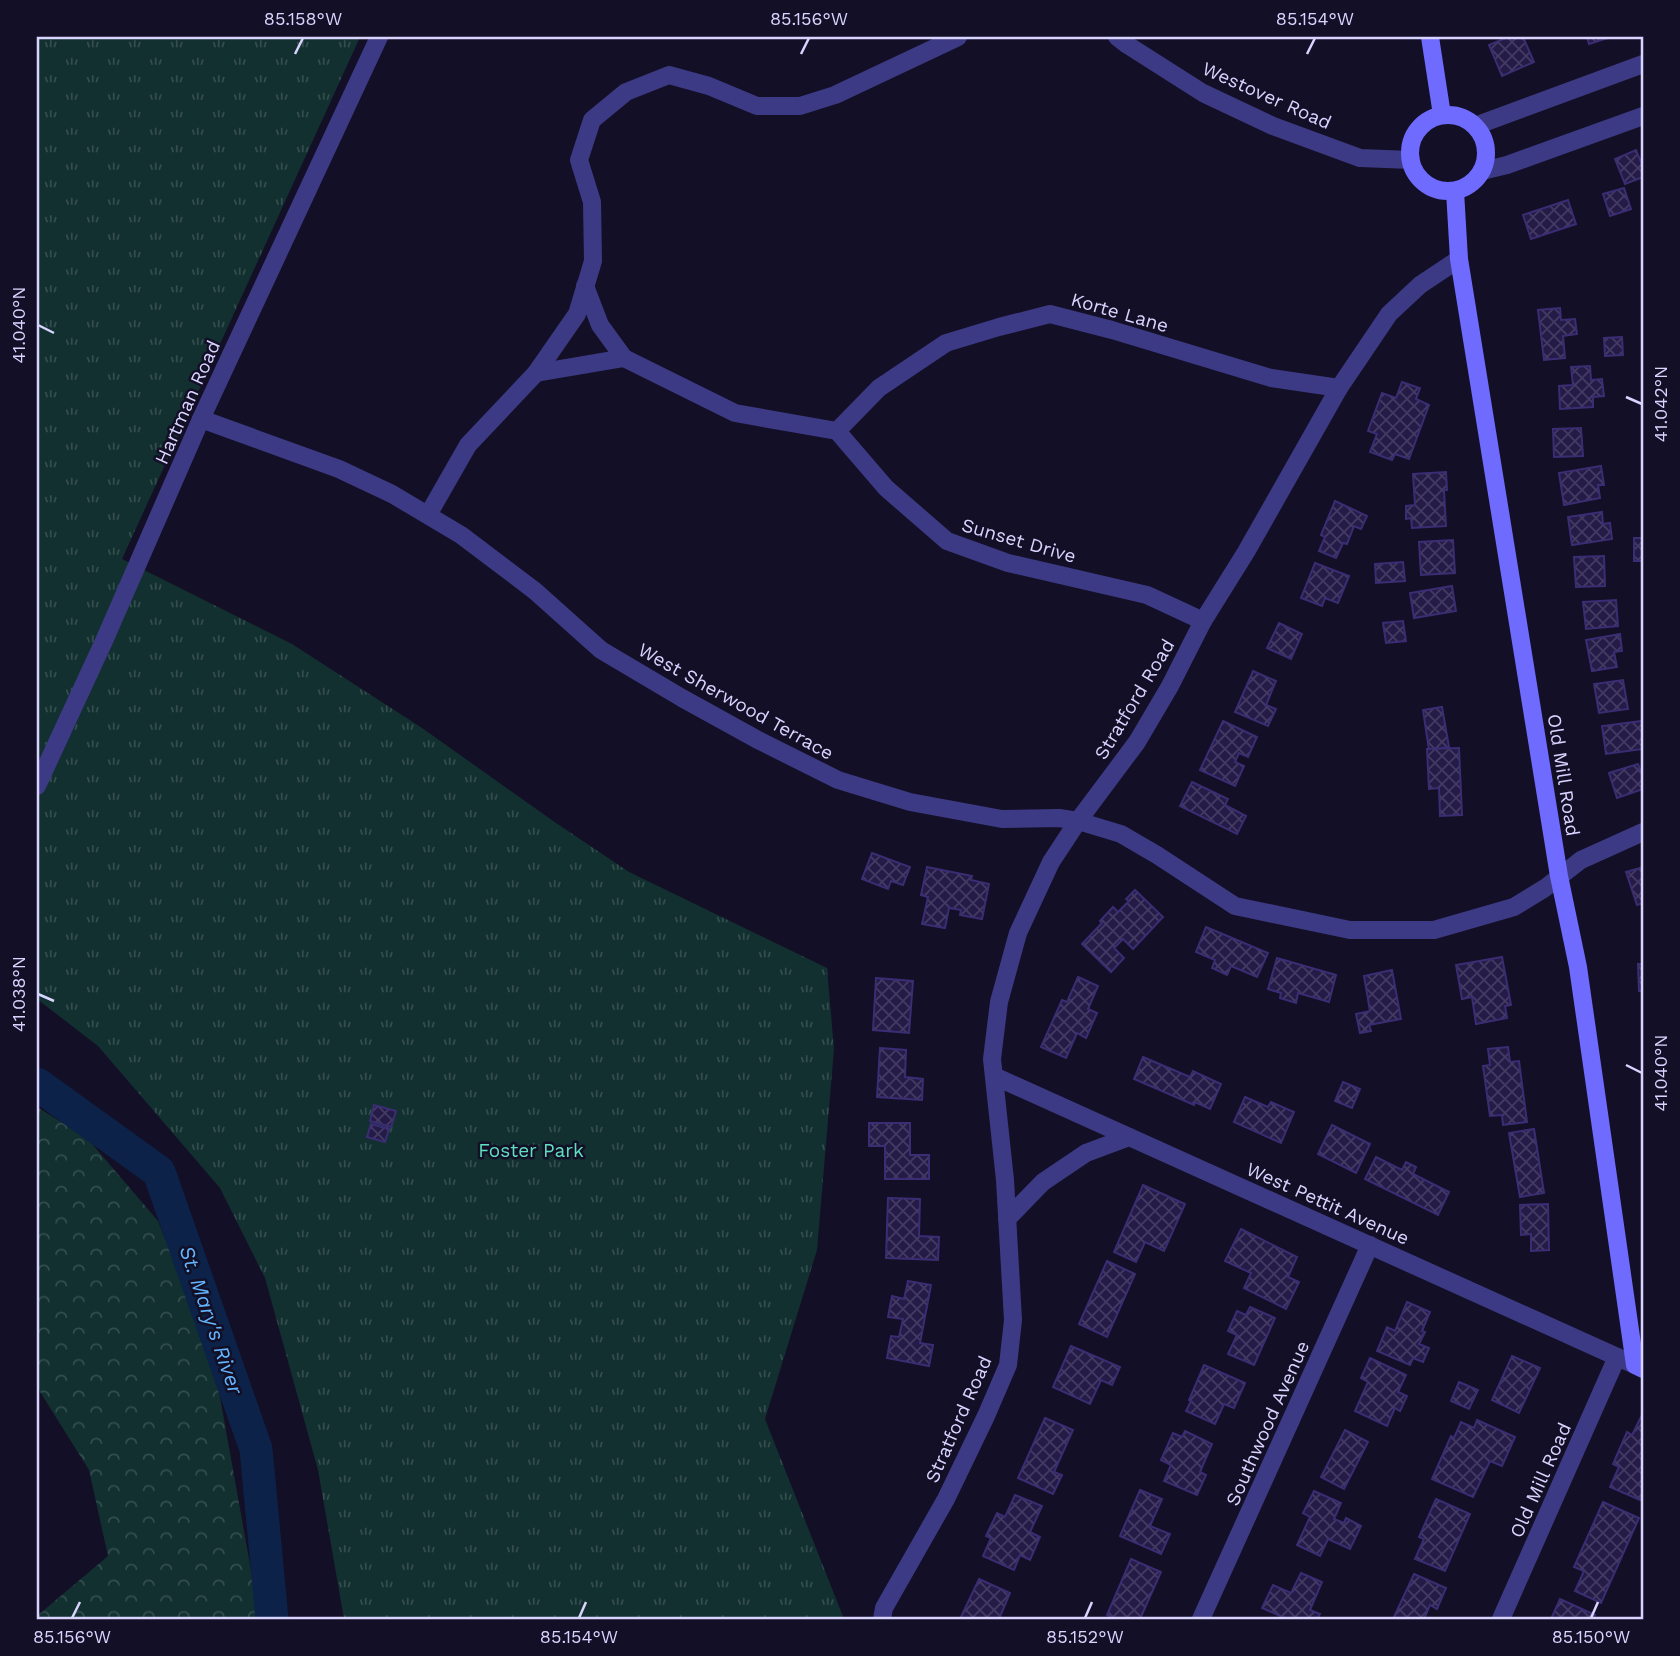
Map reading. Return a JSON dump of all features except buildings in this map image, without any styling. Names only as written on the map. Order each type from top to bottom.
[{"type":"main road","points":[[1430,37],[1442,115]]},
{"type":"main road","points":[[1442,115],[1466,119],[1482,136],[1486,148],[1482,171],[1466,187],[1455,191],[1432,188],[1422,181],[1411,160],[1411,145],[1417,131],[1428,121],[1442,115]]},
{"type":"main road","name":"Old Mill Road","points":[[1455,191],[1459,259],[1559,876],[1578,967],[1639,1367]]},
{"type":"street","name":"Hartman Road","points":[[37,786],[201,419],[379,37]]},
{"type":"street","points":[[428,515],[468,445],[536,373],[577,314],[593,261],[592,202],[579,159],[592,120],[626,92],[668,75],[709,86],[757,106],[800,106],[835,95],[958,37]]},
{"type":"street","name":"Westover Road","points":[[1117,37],[1203,93],[1273,126],[1360,158],[1411,160]]},
{"type":"street","points":[[1475,127],[1643,64]]},
{"type":"street","points":[[1482,171],[1507,165],[1643,116]]},
{"type":"street","name":"Stratford Road","points":[[882,1619],[884,1608],[946,1499],[1008,1365],[1013,1320],[1005,1180],[992,1059],[999,1002],[1018,933],[1051,862],[1078,821],[1138,742],[1203,621],[1339,388],[1389,314],[1420,285],[1459,259]]},
{"type":"street","points":[[585,286],[600,325],[624,358],[735,413],[837,431]]},
{"type":"street","name":"Korte Lane","points":[[837,431],[879,388],[946,343],[1050,314],[1270,378],[1339,388]]},
{"type":"street","points":[[536,373],[624,358]]},
{"type":"street","name":"West Sherwood Terrace","points":[[201,419],[340,469],[393,494],[461,535],[535,591],[601,650],[760,741],[838,780],[909,802],[1002,819],[1059,818],[1121,834],[1235,906],[1350,930],[1434,930],[1514,907],[1545,888],[1581,860],[1643,832]]},
{"type":"street","name":"Sunset Drive","points":[[837,431],[886,488],[947,541],[1008,563],[1147,595],[1203,621]]},
{"type":"street","name":"West Pettit Avenue","points":[[994,1076],[1639,1367]]},
{"type":"street","points":[[1007,1219],[1044,1182],[1086,1153],[1129,1137]]},
{"type":"street","name":"Southwood Avenue","points":[[1201,1619],[1370,1245]]},
{"type":"street","name":"Old Mill Road","points":[[1501,1619],[1617,1357]]},
{"type":"green space","name":"Foster Park","points":[[37,37],[360,37],[122,559],[292,644],[422,728],[629,872],[827,968],[834,1049],[817,1250],[765,1419],[844,1619],[344,1619],[318,1470],[265,1278],[220,1188],[98,1046],[37,999]]},
{"type":"green space","points":[[37,1107],[87,1138],[158,1221],[213,1358],[254,1587],[256,1619],[37,1619],[37,1616],[108,1556],[89,1470],[37,1387]]},
{"type":"waterway","name":"St. Mary's River","points":[[37,1084],[159,1172],[256,1449],[272,1619]]}]
